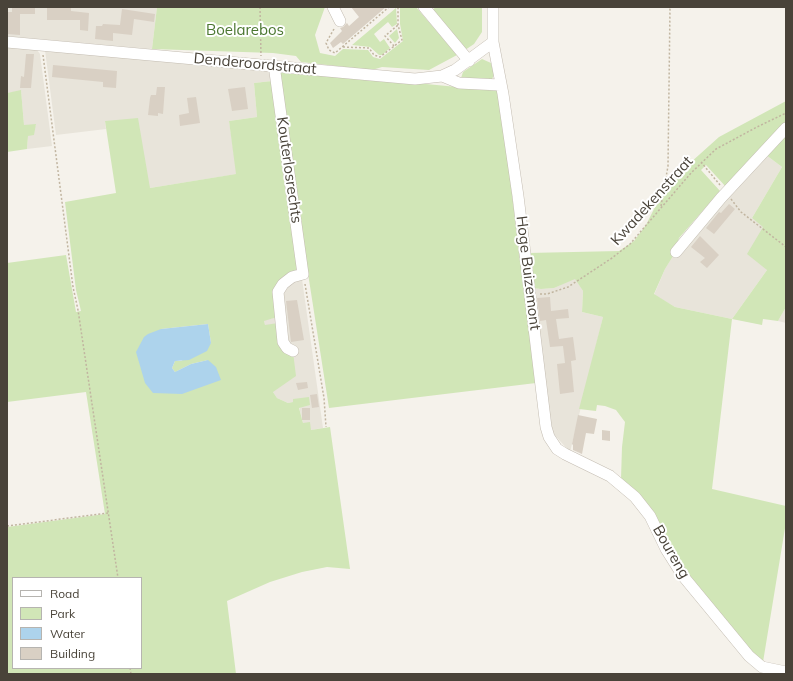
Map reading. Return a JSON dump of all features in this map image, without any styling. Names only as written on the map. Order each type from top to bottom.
[{"type":"street","points":[[333,7],[340,21]]},
{"type":"street","points":[[424,7],[469,61]]},
{"type":"street","name":"Hoge Buizemont","points":[[493,7],[493,42],[500,85],[503,94],[518,196],[546,427],[553,443],[565,454]]},
{"type":"street","name":"Denderoordstraat","points":[[7,42],[416,79],[442,76],[455,70],[493,42]]},
{"type":"street","name":"Kouterlosrechts","points":[[274,65],[303,274]]},
{"type":"street","points":[[442,76],[459,83],[500,85]]},
{"type":"street","points":[[676,252],[723,188],[786,128]]},
{"type":"street","points":[[293,351],[287,348],[283,342],[278,292],[283,284],[292,277],[303,274]]},
{"type":"street","name":"Boureng","points":[[565,454],[610,476],[635,497],[650,516],[666,548],[683,576],[761,671],[786,672]]},
{"type":"path","points":[[260,7],[261,64]]},
{"type":"path","points":[[340,21],[326,41],[326,46],[329,50],[334,52],[343,47],[389,7]]},
{"type":"path","points":[[343,47],[369,48],[374,55],[380,58],[402,40],[398,25],[398,7]]},
{"type":"path","points":[[661,208],[668,166],[670,7]]},
{"type":"path","points":[[394,46],[385,36],[398,25]]},
{"type":"path","points":[[41,45],[73,287],[78,310],[118,577]]},
{"type":"path","name":"Kwadekenstraat","points":[[530,294],[547,294],[568,287],[584,278],[630,244],[700,162],[716,149],[786,113]]},
{"type":"path","points":[[700,162],[723,188],[741,212],[786,247]]},
{"type":"path","points":[[303,274],[324,398],[326,427]]},
{"type":"path","points":[[7,526],[108,513]]},
{"type":"shaded area","points":[[7,7],[157,7],[152,49],[7,36]]},
{"type":"shaded area","points":[[7,46],[37,50],[40,54],[52,146],[27,149],[28,136],[36,125],[24,125],[21,91],[7,93]]},
{"type":"shaded area","points":[[45,50],[270,71],[272,81],[254,83],[257,117],[229,121],[237,174],[150,188],[105,121],[106,129],[56,135]]},
{"type":"shaded area","points":[[766,155],[782,167],[752,218],[763,226],[767,270],[732,319],[675,307],[654,295],[665,269],[675,253]]},
{"type":"shaded area","points":[[300,265],[323,428],[311,430],[303,423],[299,407],[293,400],[293,402],[288,403],[277,398],[273,392],[264,320],[277,317],[277,288]]},
{"type":"shaded area","points":[[575,278],[583,291],[582,312],[603,317],[570,452],[551,431],[532,288],[554,288]]},
{"type":"shaded area","points":[[786,307],[786,323],[778,321]]},
{"type":"green space","name":"Boelarebos","points":[[157,7],[325,7],[315,35],[320,53],[335,56],[343,49],[368,50],[373,57],[380,59],[403,41],[400,24],[400,7],[416,7],[457,55],[429,70],[382,67],[372,70],[301,62],[296,56],[273,53],[152,49]]},
{"type":"green space","points":[[436,7],[482,7],[482,32],[474,44],[465,50],[432,10]]},
{"type":"green space","points":[[396,8],[397,24],[392,27],[388,22],[374,34],[380,42],[384,39],[390,48],[382,55],[379,55],[370,47],[352,45]]},
{"type":"green space","points":[[397,29],[399,38],[395,43],[389,36]]},
{"type":"green space","points":[[482,59],[491,63],[494,75],[492,79],[461,78],[463,72]]},
{"type":"green space","points":[[280,70],[499,91],[536,383],[329,408],[290,158]]},
{"type":"green space","points":[[272,81],[297,269],[281,281],[277,317],[264,321],[265,325],[278,323],[293,352],[296,376],[273,392],[277,398],[288,403],[293,402],[293,399],[309,397],[310,405],[299,408],[303,423],[310,422],[311,430],[330,427],[350,569],[327,567],[302,572],[270,582],[227,601],[236,674],[7,674],[7,527],[105,514],[86,392],[7,402],[7,263],[66,255],[76,312],[81,311],[76,290],[65,202],[116,193],[105,121],[138,118],[150,188],[236,174],[229,121],[257,117],[254,83]],"holes":[[[208,324],[211,343],[181,361],[175,361],[172,368],[175,372],[191,364],[208,360],[145,383],[161,329]]]},
{"type":"green space","points":[[21,90],[24,125],[36,124],[34,135],[28,136],[27,149],[7,152],[7,93]]},
{"type":"green space","points":[[786,101],[786,124],[726,187],[706,165],[701,170],[720,191],[679,238],[675,253],[665,269],[654,294],[675,307],[732,319],[712,489],[786,506],[786,522],[763,662],[755,658],[702,595],[621,479],[622,447],[625,422],[616,410],[605,406],[597,405],[596,411],[579,409],[603,317],[582,312],[583,291],[575,279],[554,288],[532,288],[528,253],[619,251],[634,241],[646,225],[656,205],[662,184],[671,180],[719,137]]},
{"type":"green space","points":[[786,133],[786,307],[778,321],[763,319],[762,325],[732,319],[767,270],[747,254],[763,227],[752,218],[782,167],[766,155]]},
{"type":"water","points":[[208,324],[211,343],[207,351],[189,360],[175,361],[172,368],[175,372],[191,364],[208,360],[216,367],[221,380],[182,394],[153,393],[145,383],[136,352],[144,337],[161,329]]},
{"type":"building","points":[[12,7],[35,7],[35,14],[20,14],[20,35],[7,34],[7,12],[12,12]]},
{"type":"building","points":[[47,7],[71,7],[71,11],[89,13],[88,31],[80,30],[80,20],[47,20]]},
{"type":"building","points":[[351,7],[386,7],[343,44],[341,42],[333,48],[330,43],[342,31],[340,28],[347,23],[349,26],[359,17]]},
{"type":"building","points":[[122,9],[155,14],[154,22],[134,19],[132,35],[113,33],[113,41],[95,39],[96,26],[102,26],[103,24],[120,25]]},
{"type":"building","points":[[26,54],[34,54],[31,88],[20,88],[21,76],[24,77]]},
{"type":"building","points":[[53,65],[117,71],[116,88],[103,87],[103,82],[52,77]]},
{"type":"building","points":[[157,87],[165,87],[163,114],[158,113],[158,116],[148,115],[150,98],[151,95],[156,95]]},
{"type":"building","points":[[245,87],[248,109],[232,111],[228,89]]},
{"type":"building","points":[[196,97],[200,123],[180,126],[179,115],[189,113],[187,98]]},
{"type":"building","points":[[729,204],[735,209],[714,234],[706,228],[719,212],[721,213]]},
{"type":"building","points":[[700,236],[719,255],[707,268],[700,262],[705,258],[691,247]]},
{"type":"building","points":[[550,297],[551,311],[568,309],[569,318],[556,319],[559,339],[573,337],[576,360],[571,361],[574,392],[560,394],[557,364],[565,363],[563,346],[550,347],[546,320],[540,321],[537,298]]},
{"type":"building","points":[[297,300],[304,340],[291,342],[286,301]]},
{"type":"building","points":[[307,382],[308,388],[298,390],[296,383]]},
{"type":"building","points":[[317,394],[319,407],[312,408],[310,395]]},
{"type":"building","points":[[302,408],[310,408],[310,420],[302,420]]},
{"type":"building","points":[[578,415],[597,419],[594,434],[586,433],[582,454],[573,450],[572,444]]},
{"type":"building","points":[[602,430],[610,431],[610,441],[602,440]]}]
